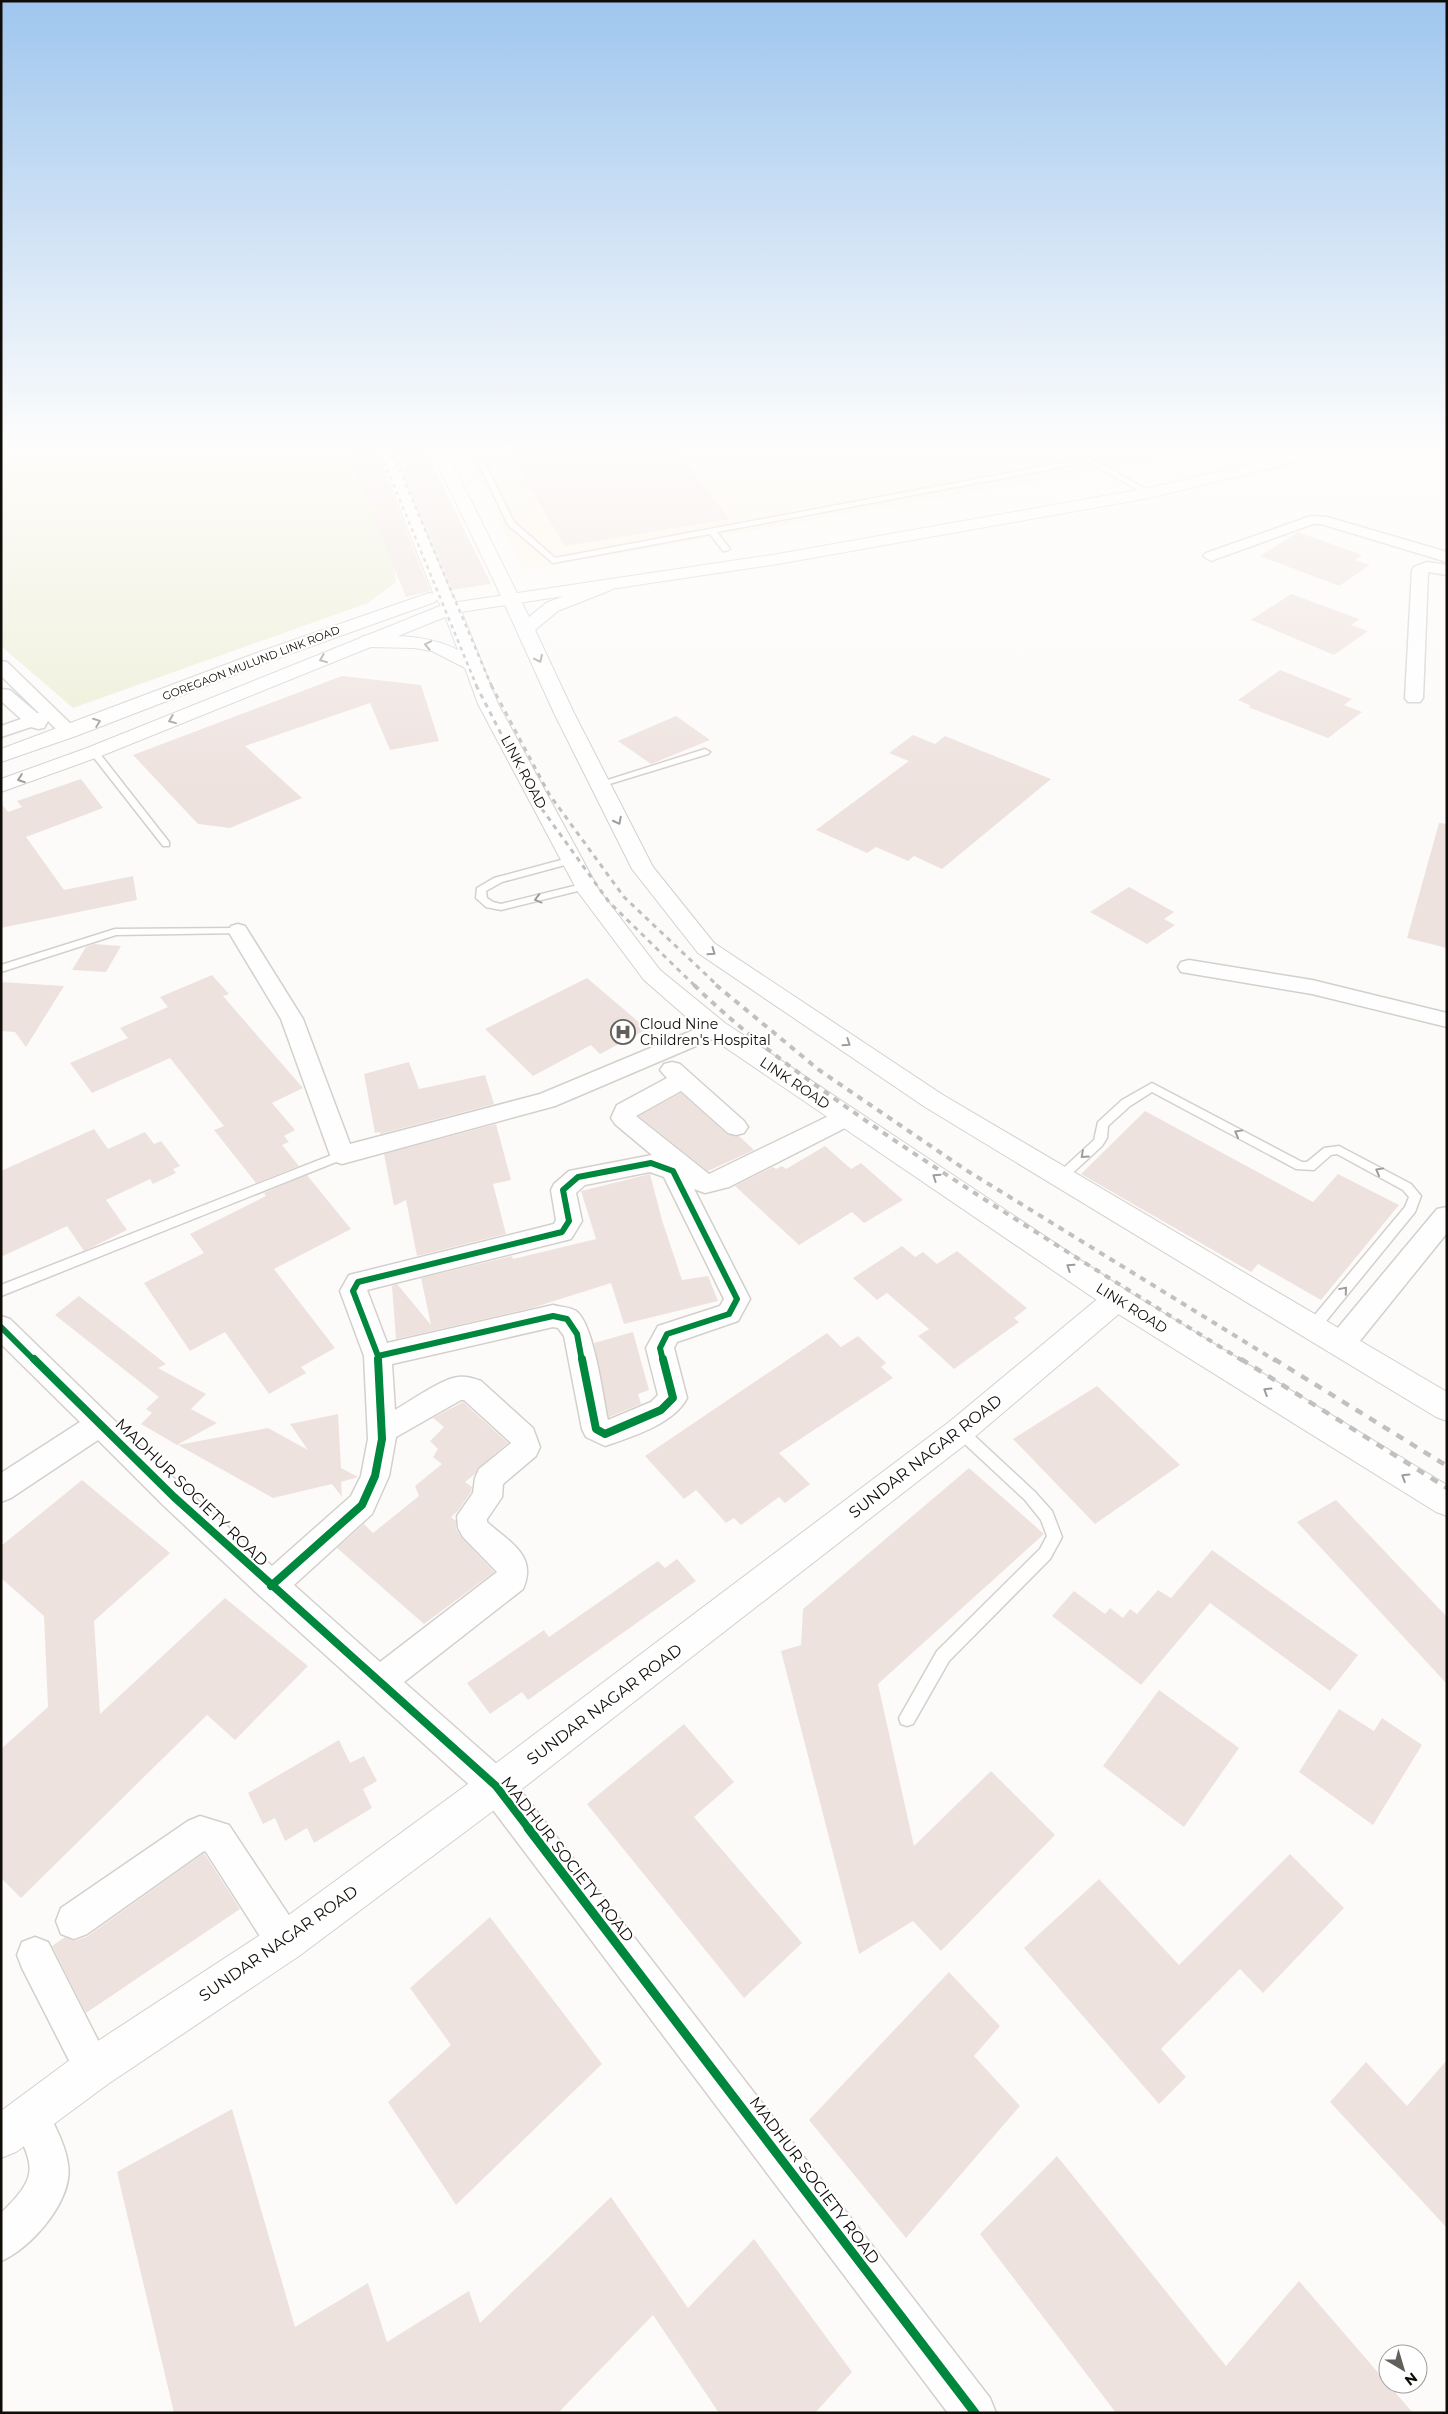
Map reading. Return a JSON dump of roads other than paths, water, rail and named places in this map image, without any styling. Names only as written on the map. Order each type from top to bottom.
[{"type":"main road","name":"LINK ROAD","points":[[430,560],[488,704],[586,886],[652,975],[716,1029],[1117,1299],[1447,1502]]},
{"type":"main road","points":[[497,560],[512,588],[524,629],[642,869],[706,948],[934,1101],[1447,1408]]},
{"type":"main road","points":[[447,600],[512,588],[606,586],[774,560]]},
{"type":"main road","points":[[550,576],[614,566]]},
{"type":"main road","points":[[595,569],[606,586]]},
{"type":"main road","points":[[524,629],[552,607],[606,586]]},
{"type":"main road","name":"GOREGAON MULUND LINK ROAD","points":[[1,786],[94,752],[368,641],[447,600]]},
{"type":"main road","name":"GOREGAON MULUND LINK ROAD","points":[[1,756],[266,656],[447,600]]},
{"type":"main road","points":[[368,641],[414,642],[438,647],[472,664]]},
{"type":"main road","name":"SUNDAR NAGAR ROAD","points":[[16,2127],[93,2069],[284,1942],[496,1786],[960,1431],[1117,1299]]},
{"type":"street","points":[[1414,698],[1420,570],[1427,567],[1447,570]]},
{"type":"street","points":[[1,666],[50,714],[54,737]]},
{"type":"street","points":[[3,699],[28,722],[54,737]]},
{"type":"street","points":[[1,732],[50,714]]},
{"type":"street","points":[[238,931],[292,1019],[342,1154],[547,1100],[716,1029]]},
{"type":"street","points":[[1189,967],[1312,987],[1447,1020]]},
{"type":"street","points":[[655,1054],[736,1128]]},
{"type":"street","points":[[684,1080],[625,1111],[623,1118],[705,1184],[720,1181],[847,1117]]},
{"type":"street","points":[[271,1586],[362,1505],[375,1476],[382,1431],[378,1356],[353,1291],[358,1282],[562,1232],[569,1221],[563,1190],[578,1177],[651,1163],[673,1170],[737,1299],[729,1314],[666,1334],[660,1348],[673,1398],[661,1410],[605,1434],[596,1429],[577,1334],[567,1319],[553,1316],[378,1356]]},
{"type":"street","points":[[1342,1344],[1446,1216]]},
{"type":"street","name":"MADHUR SOCIETY ROAD","points":[[1,1327],[174,1497],[496,1786],[975,2413]]},
{"type":"street","points":[[379,1682],[512,1580],[513,1565],[473,1528],[472,1516],[488,1497],[489,1478],[526,1447],[523,1436],[472,1389],[457,1388],[382,1431]]},
{"type":"street","points":[[1,1489],[100,1424]]},
{"type":"street","points":[[74,1921],[200,1833],[218,1837],[284,1942]]},
{"type":"street","points":[[36,1955],[93,2069]]},
{"type":"street","points":[[1,2241],[34,2206],[46,2190],[50,2166],[16,2127]]},
{"type":"lane","points":[[94,752],[166,844]]},
{"type":"lane","points":[[600,784],[705,752]]},
{"type":"lane","points":[[572,860],[498,880],[481,890],[480,895],[488,904],[501,907],[586,886]]},
{"type":"lane","points":[[1,969],[115,932],[238,931]]},
{"type":"lane","points":[[1061,1176],[1098,1143],[1101,1138],[1102,1125],[1126,1103],[1152,1087],[1300,1166],[1310,1167],[1328,1151],[1338,1150],[1407,1187],[1415,1196],[1411,1209],[1313,1327]]},
{"type":"lane","points":[[1,1291],[342,1154]]},
{"type":"lane","points":[[907,1718],[943,1656],[1045,1554],[1055,1537],[1046,1516],[1030,1496],[960,1431]]},
{"type":"railway","points":[[424,560],[477,687]]},
{"type":"railway","points":[[438,560],[492,686]]},
{"type":"railway","points":[[492,686],[549,794],[624,897],[718,986]]},
{"type":"railway","points":[[477,687],[534,798],[609,902],[695,986]]},
{"type":"railway","points":[[694,985],[763,1045],[812,1083],[888,1136],[1020,1222],[1243,1361]]},
{"type":"railway","points":[[716,985],[819,1070],[966,1170],[1276,1361]]},
{"type":"railway","points":[[1241,1359],[1447,1488]]},
{"type":"railway","points":[[1274,1359],[1447,1466]]},
{"type":"place","name":"Cloud Nine Children's Hospital","points":[[623,1032]]}]
